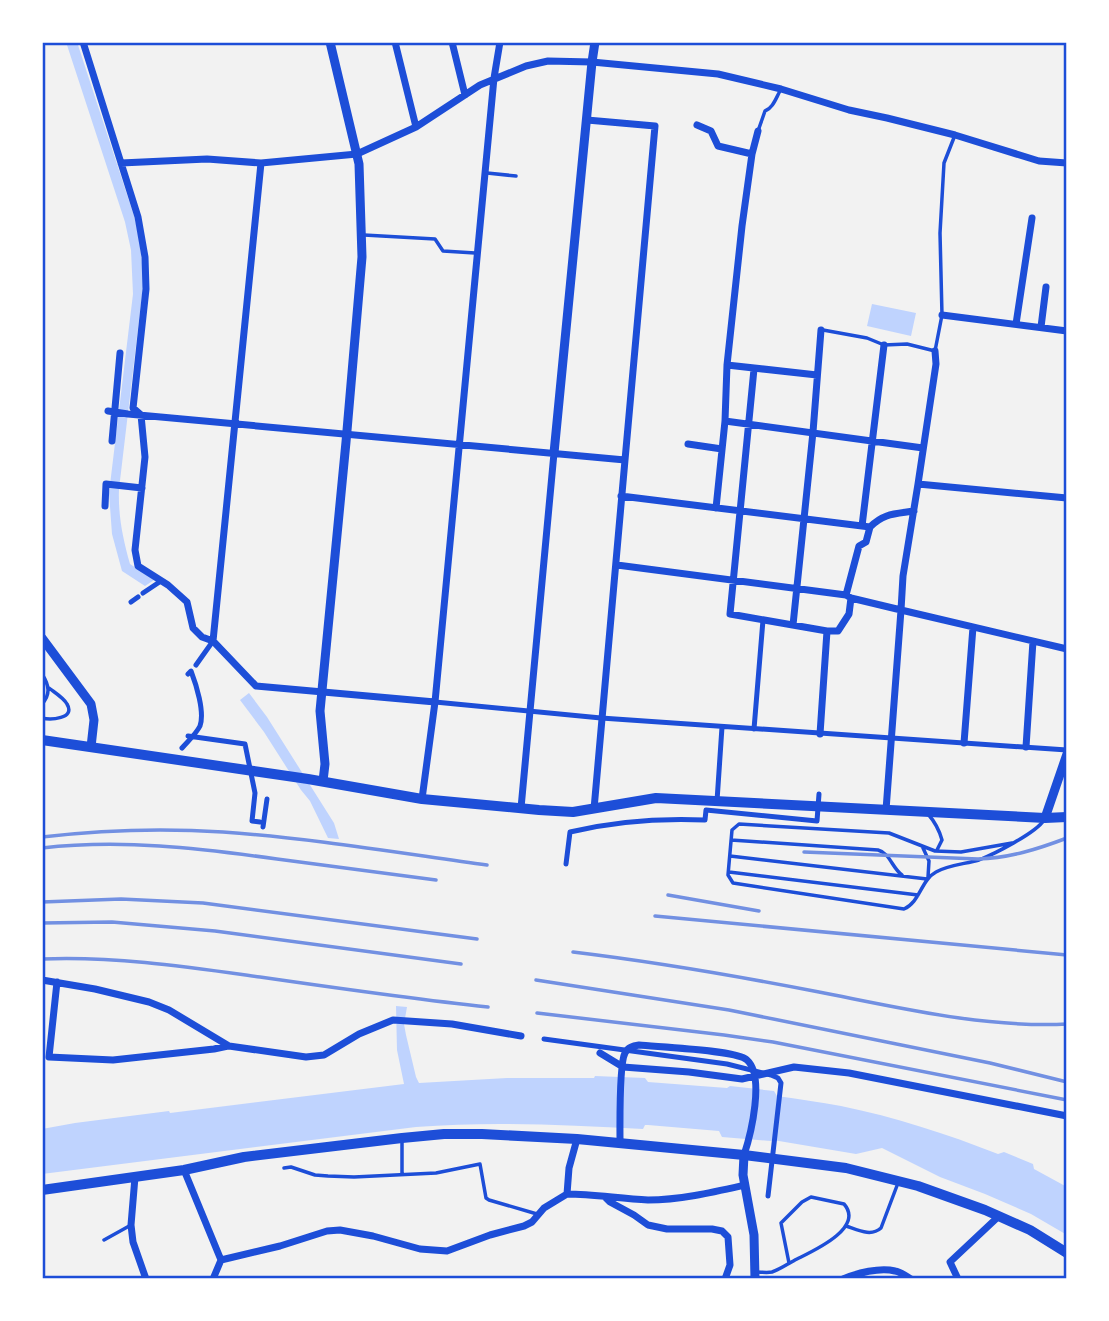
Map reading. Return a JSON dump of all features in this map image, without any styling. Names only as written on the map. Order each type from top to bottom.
[{"type":"main road","points":[[42,740],[323,781],[422,799],[573,812],[656,798],[1067,817]]},
{"type":"main road","points":[[42,1190],[184,1170],[244,1157],[402,1138],[482,1134],[577,1139],[620,1137],[846,1168],[898,1181],[999,1216],[1030,1230],[1067,1252]]},
{"type":"street","points":[[83,42],[138,217],[145,257],[146,289],[134,408],[141,415],[145,457],[136,560],[138,566],[187,602],[193,628],[256,686],[601,718],[1067,752],[1045,818]]},
{"type":"street","points":[[323,781],[325,764],[320,718],[322,691],[362,257],[359,164],[330,42]]},
{"type":"street","points":[[396,42],[416,127]]},
{"type":"street","points":[[452,42],[465,95]]},
{"type":"street","points":[[422,799],[435,702],[494,78],[500,42]]},
{"type":"street","points":[[521,808],[596,42]]},
{"type":"street","points":[[121,163],[225,156],[261,163],[357,154],[416,127],[494,78],[526,65],[548,61],[592,62],[718,74],[781,89],[849,110],[956,135],[1039,161],[1067,163]]},
{"type":"street","points":[[587,120],[655,126],[594,809]]},
{"type":"street","points":[[697,125],[711,131],[718,146],[751,154]]},
{"type":"street","points":[[716,508],[741,226],[751,154],[758,131]]},
{"type":"street","points":[[198,663],[211,645],[220,581],[261,163]]},
{"type":"street","points":[[1016,324],[1032,218]]},
{"type":"street","points":[[1041,327],[1046,287]]},
{"type":"street","points":[[942,315],[1067,331]]},
{"type":"street","points":[[793,625],[821,330]]},
{"type":"street","points":[[754,369],[730,614],[838,631],[849,614],[849,596],[859,546],[866,541],[873,440],[884,345]]},
{"type":"street","points":[[886,810],[903,576],[936,364],[935,351]]},
{"type":"street","points":[[112,441],[120,353]]},
{"type":"street","points":[[727,365],[817,375]]},
{"type":"street","points":[[114,412],[625,460]]},
{"type":"street","points":[[725,421],[923,448]]},
{"type":"street","points":[[688,444],[722,449]]},
{"type":"street","points":[[105,506],[106,484],[142,488]]},
{"type":"street","points":[[918,484],[1067,498]]},
{"type":"street","points":[[621,496],[866,526],[889,515],[914,511]]},
{"type":"street","points":[[617,565],[849,596],[1067,649]]},
{"type":"street","points":[[131,602],[161,581]]},
{"type":"street","points":[[754,729],[763,620]]},
{"type":"street","points":[[964,743],[973,626]]},
{"type":"street","points":[[820,734],[827,631]]},
{"type":"street","points":[[42,638],[91,704],[94,720],[91,747]]},
{"type":"street","points":[[1026,747],[1033,641]]},
{"type":"street","points":[[182,748],[200,726],[201,719],[195,681],[191,671],[188,674]]},
{"type":"street","points":[[718,801],[722,727]]},
{"type":"street","points":[[188,736],[220,737],[245,744],[255,793],[249,818],[252,821],[263,826],[269,799]]},
{"type":"street","points":[[566,864],[570,832],[654,819],[705,820],[706,810],[817,821],[819,794]]},
{"type":"street","points":[[42,980],[95,989],[159,1006],[229,1046]]},
{"type":"street","points":[[57,982],[46,1057],[113,1060],[229,1046],[316,1057],[359,1034],[393,1020],[452,1024],[521,1036]]},
{"type":"street","points":[[544,1039],[727,1063],[778,1078],[781,1083],[768,1196]]},
{"type":"street","points":[[620,1137],[623,1069],[626,1051],[631,1047],[639,1045],[737,1055],[748,1060],[755,1076],[756,1088],[743,1167],[754,1235],[755,1276]]},
{"type":"street","points":[[600,1054],[623,1069],[688,1072],[742,1079],[794,1067],[849,1073],[1067,1116]]},
{"type":"street","points":[[765,1073],[767,1063]]},
{"type":"street","points":[[567,1194],[569,1168],[577,1139]]},
{"type":"street","points":[[184,1170],[221,1261]]},
{"type":"street","points":[[135,1177],[131,1224],[133,1242],[146,1279]]},
{"type":"street","points":[[206,1279],[221,1261],[327,1231],[341,1230],[420,1249],[447,1251],[533,1222],[544,1208],[567,1194],[647,1200],[745,1185]]},
{"type":"street","points":[[604,1196],[648,1225],[667,1229],[722,1231],[728,1237],[730,1250],[730,1265],[725,1279]]},
{"type":"street","points":[[958,1279],[950,1262],[999,1216]]},
{"type":"street","points":[[214,1279],[216,1269]]},
{"type":"street","points":[[843,1279],[886,1269],[911,1279]]},
{"type":"lane","points":[[758,131],[765,111],[773,104],[781,89]]},
{"type":"lane","points":[[821,330],[867,338],[884,345],[907,344],[935,351],[942,315],[940,233],[944,163],[956,135]]},
{"type":"lane","points":[[485,173],[516,176]]},
{"type":"lane","points":[[362,235],[435,239],[443,251],[477,253]]},
{"type":"lane","points":[[42,674],[49,688],[68,709],[65,716],[60,718],[42,718]]},
{"type":"lane","points":[[42,704],[49,688]]},
{"type":"lane","points":[[927,812],[936,823],[942,840],[935,851]]},
{"type":"lane","points":[[730,856],[927,879],[939,870],[999,851],[1037,829],[1045,818]]},
{"type":"lane","points":[[923,847],[929,861],[927,879],[909,907],[904,909],[733,883],[728,875],[732,830],[738,824],[889,833],[935,851],[961,852],[1012,843]]},
{"type":"lane","points":[[731,840],[878,849],[886,853],[893,867],[904,876]]},
{"type":"lane","points":[[728,872],[918,895]]},
{"type":"lane","points":[[402,1138],[402,1175]]},
{"type":"lane","points":[[284,1168],[291,1167],[315,1175],[354,1177],[436,1173],[480,1164],[486,1198],[539,1214]]},
{"type":"lane","points":[[846,1226],[876,1233],[881,1228],[898,1181]]},
{"type":"lane","points":[[755,1276],[771,1273],[824,1245],[835,1237],[846,1226],[849,1212],[844,1204],[811,1197],[802,1202],[781,1223],[789,1263]]},
{"type":"lane","points":[[104,1240],[131,1224]]},
{"type":"water","points":[[66,42],[77,42],[135,219],[140,244],[143,286],[119,499],[130,564],[154,580],[145,586],[122,571],[112,534],[109,493],[133,294],[131,250],[125,222]]},
{"type":"water","points":[[872,304],[916,313],[911,336],[867,326]]},
{"type":"water","points":[[249,693],[334,823],[339,839],[328,838],[310,801],[240,700]]},
{"type":"water","points":[[396,1006],[407,1007],[404,1024],[419,1083],[595,1076],[645,1078],[648,1082],[774,1091],[777,1096],[861,1110],[921,1127],[998,1154],[1004,1152],[1033,1164],[1034,1169],[1067,1187],[1067,1235],[1031,1214],[940,1177],[882,1148],[856,1154],[773,1140],[722,1137],[719,1131],[648,1125],[643,1129],[501,1124],[416,1127],[42,1174],[42,1129],[169,1111],[170,1113],[404,1084],[397,1050]]},
{"type":"railway","points":[[42,837],[132,830],[223,832],[322,842],[487,865]]},
{"type":"railway","points":[[804,852],[978,859],[1024,852],[1067,838]]},
{"type":"railway","points":[[42,848],[101,844],[189,848],[436,880]]},
{"type":"railway","points":[[668,895],[759,911]]},
{"type":"railway","points":[[42,902],[121,899],[203,903],[477,939]]},
{"type":"railway","points":[[655,916],[1067,955]]},
{"type":"railway","points":[[42,923],[112,922],[215,931],[461,964]]},
{"type":"railway","points":[[573,952],[727,975],[943,1016],[1005,1023],[1067,1024]]},
{"type":"railway","points":[[42,959],[151,963],[488,1007]]},
{"type":"railway","points":[[536,980],[729,1010],[990,1063],[1067,1082]]},
{"type":"railway","points":[[537,1013],[773,1042],[1067,1100]]}]
